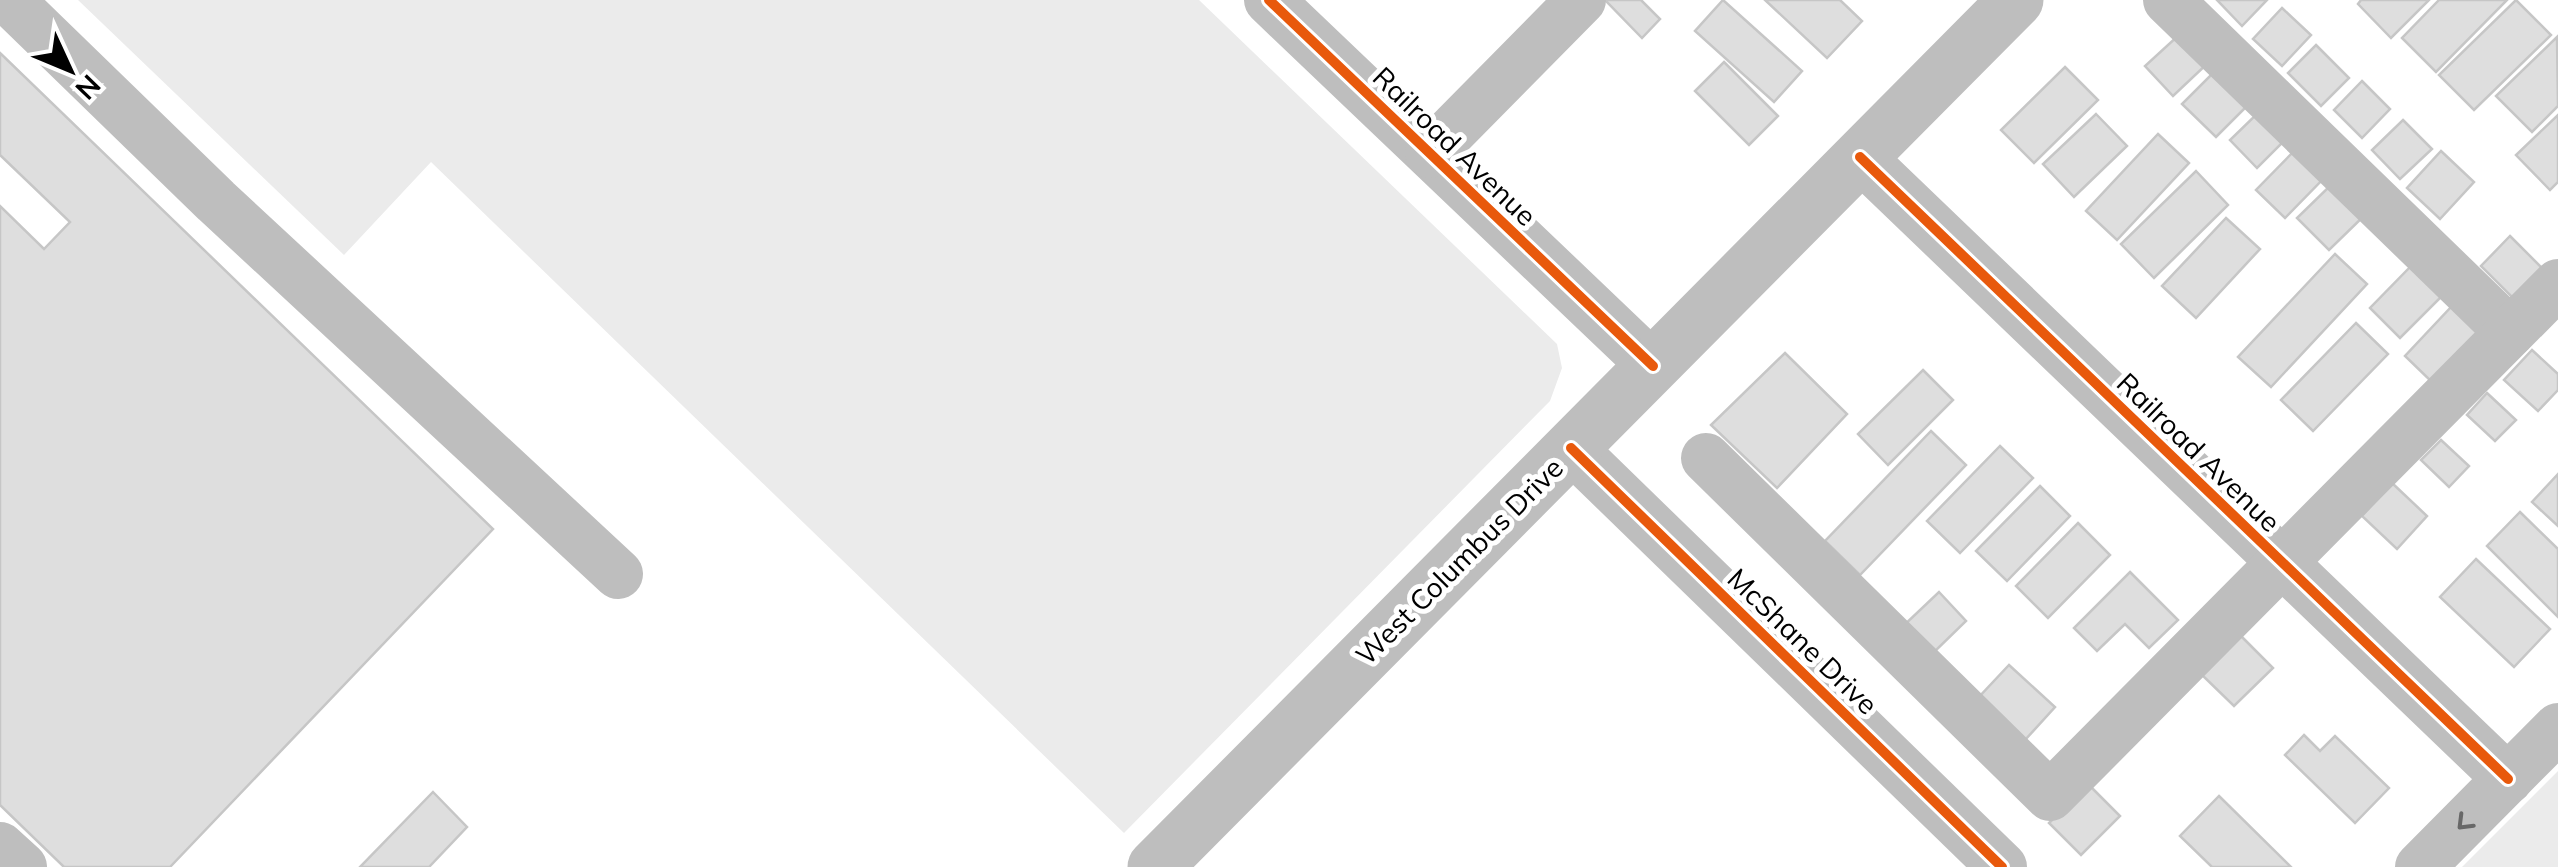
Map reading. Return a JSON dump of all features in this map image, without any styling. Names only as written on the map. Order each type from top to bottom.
[{"type":"main road","name":"West Columbus Drive","points":[[1155,867],[2016,0]]},
{"type":"street","points":[[9,0],[216,201],[618,574]]},
{"type":"street","name":"Railroad Avenue","points":[[1270,0],[1653,366]]},
{"type":"street","points":[[1430,153],[1581,0]]},
{"type":"street","points":[[2168,0],[2510,332]]},
{"type":"street","name":"Railroad Avenue","points":[[1860,157],[2508,779]]},
{"type":"street","points":[[1706,458],[2050,796],[2558,284]]},
{"type":"street","name":"McShane Drive","points":[[1571,448],[2002,867]]},
{"type":"street","points":[[2420,867],[2558,728]]},
{"type":"street","points":[[0,847],[22,867]]},
{"type":"shaded area","points":[[78,0],[1199,0],[1557,344],[1562,368],[1550,401],[1124,833],[431,162],[344,255]]},
{"type":"shaded area","points":[[2558,771],[2558,867],[2462,867]]},
{"type":"building","points":[[1605,0],[1641,0],[1660,19],[1642,38]]},
{"type":"building","points":[[1723,0],[1802,71],[1774,102],[1695,31]]},
{"type":"building","points":[[1765,0],[1840,0],[1862,21],[1827,58]]},
{"type":"building","points":[[2217,0],[2267,0],[2242,26]]},
{"type":"building","points":[[2361,0],[2429,0],[2391,38],[2358,4]]},
{"type":"building","points":[[2439,0],[2507,0],[2436,72],[2402,38]]},
{"type":"building","points":[[2516,0],[2551,35],[2474,110],[2439,75]]},
{"type":"building","points":[[2282,8],[2311,35],[2282,66],[2253,39]]},
{"type":"building","points":[[2180,34],[2208,63],[2173,96],[2145,66]]},
{"type":"building","points":[[2557,37],[2558,106],[2532,132],[2496,96]]},
{"type":"building","points":[[2316,45],[2349,78],[2321,106],[2288,73]]},
{"type":"building","points":[[0,53],[493,529],[170,867],[64,867],[0,805],[0,206],[44,249],[70,222],[0,155]]},
{"type":"building","points":[[1724,62],[1778,116],[1749,145],[1695,91]]},
{"type":"building","points":[[2065,67],[2098,100],[2034,163],[2001,130]]},
{"type":"building","points":[[2217,69],[2250,103],[2216,137],[2182,104]]},
{"type":"building","points":[[2362,81],[2390,109],[2362,138],[2334,110]]},
{"type":"building","points":[[2260,111],[2287,138],[2257,168],[2230,140]]},
{"type":"building","points":[[2096,114],[2127,146],[2074,197],[2043,164]]},
{"type":"building","points":[[2558,115],[2558,182],[2550,190],[2516,155]]},
{"type":"building","points":[[2403,120],[2432,149],[2400,179],[2372,150]]},
{"type":"building","points":[[2158,134],[2189,163],[2117,240],[2086,211]]},
{"type":"building","points":[[2297,148],[2326,176],[2285,218],[2256,190]]},
{"type":"building","points":[[2441,151],[2474,182],[2440,219],[2407,188]]},
{"type":"building","points":[[2196,171],[2228,205],[2154,278],[2121,244]]},
{"type":"building","points":[[2334,182],[2366,214],[2329,250],[2297,218]]},
{"type":"building","points":[[2226,218],[2260,249],[2196,318],[2162,286]]},
{"type":"building","points":[[2510,236],[2542,268],[2513,298],[2481,266]]},
{"type":"building","points":[[2335,254],[2367,284],[2271,387],[2238,357]]},
{"type":"building","points":[[2415,262],[2445,293],[2400,338],[2370,308]]},
{"type":"building","points":[[2452,306],[2482,335],[2435,385],[2405,356]]},
{"type":"building","points":[[2356,323],[2388,354],[2313,431],[2281,400]]},
{"type":"building","points":[[2532,350],[2558,374],[2558,390],[2538,411],[2504,380]]},
{"type":"building","points":[[1785,353],[1847,414],[1777,488],[1711,425]]},
{"type":"building","points":[[1923,370],[1953,400],[1888,465],[1858,434]]},
{"type":"building","points":[[2487,393],[2516,420],[2495,441],[2467,415]]},
{"type":"building","points":[[1931,431],[1966,465],[1860,575],[1825,541]]},
{"type":"building","points":[[2441,440],[2469,466],[2449,487],[2421,460]]},
{"type":"building","points":[[2000,446],[2033,478],[1960,553],[1927,521]]},
{"type":"building","points":[[2558,474],[2558,526],[2532,502]]},
{"type":"building","points":[[2392,483],[2427,516],[2397,549],[2362,516]]},
{"type":"building","points":[[2040,486],[2070,516],[2007,581],[1976,551]]},
{"type":"building","points":[[2520,512],[2558,549],[2558,617],[2487,546]]},
{"type":"building","points":[[2078,523],[2110,555],[2048,618],[2016,586]]},
{"type":"building","points":[[2476,559],[2550,629],[2514,667],[2440,597]]},
{"type":"building","points":[[2130,572],[2178,620],[2149,648],[2125,624],[2097,651],[2074,628]]},
{"type":"building","points":[[1939,592],[1966,621],[1929,657],[1901,628]]},
{"type":"building","points":[[2240,635],[2273,668],[2234,706],[2201,674]]},
{"type":"building","points":[[2009,665],[2055,707],[2025,740],[1979,697]]},
{"type":"building","points":[[2304,735],[2320,751],[2335,736],[2389,788],[2355,823],[2285,755]]},
{"type":"building","points":[[2088,784],[2120,816],[2081,855],[2049,823]]},
{"type":"building","points":[[433,792],[467,827],[429,867],[360,867]]},
{"type":"building","points":[[2219,796],[2291,867],[2212,867],[2180,836]]},
{"type":"cycle path","points":[[1269,0],[1653,366]]},
{"type":"cycle path","points":[[1860,157],[2508,779]]},
{"type":"cycle path","points":[[1571,448],[2002,867]]}]
